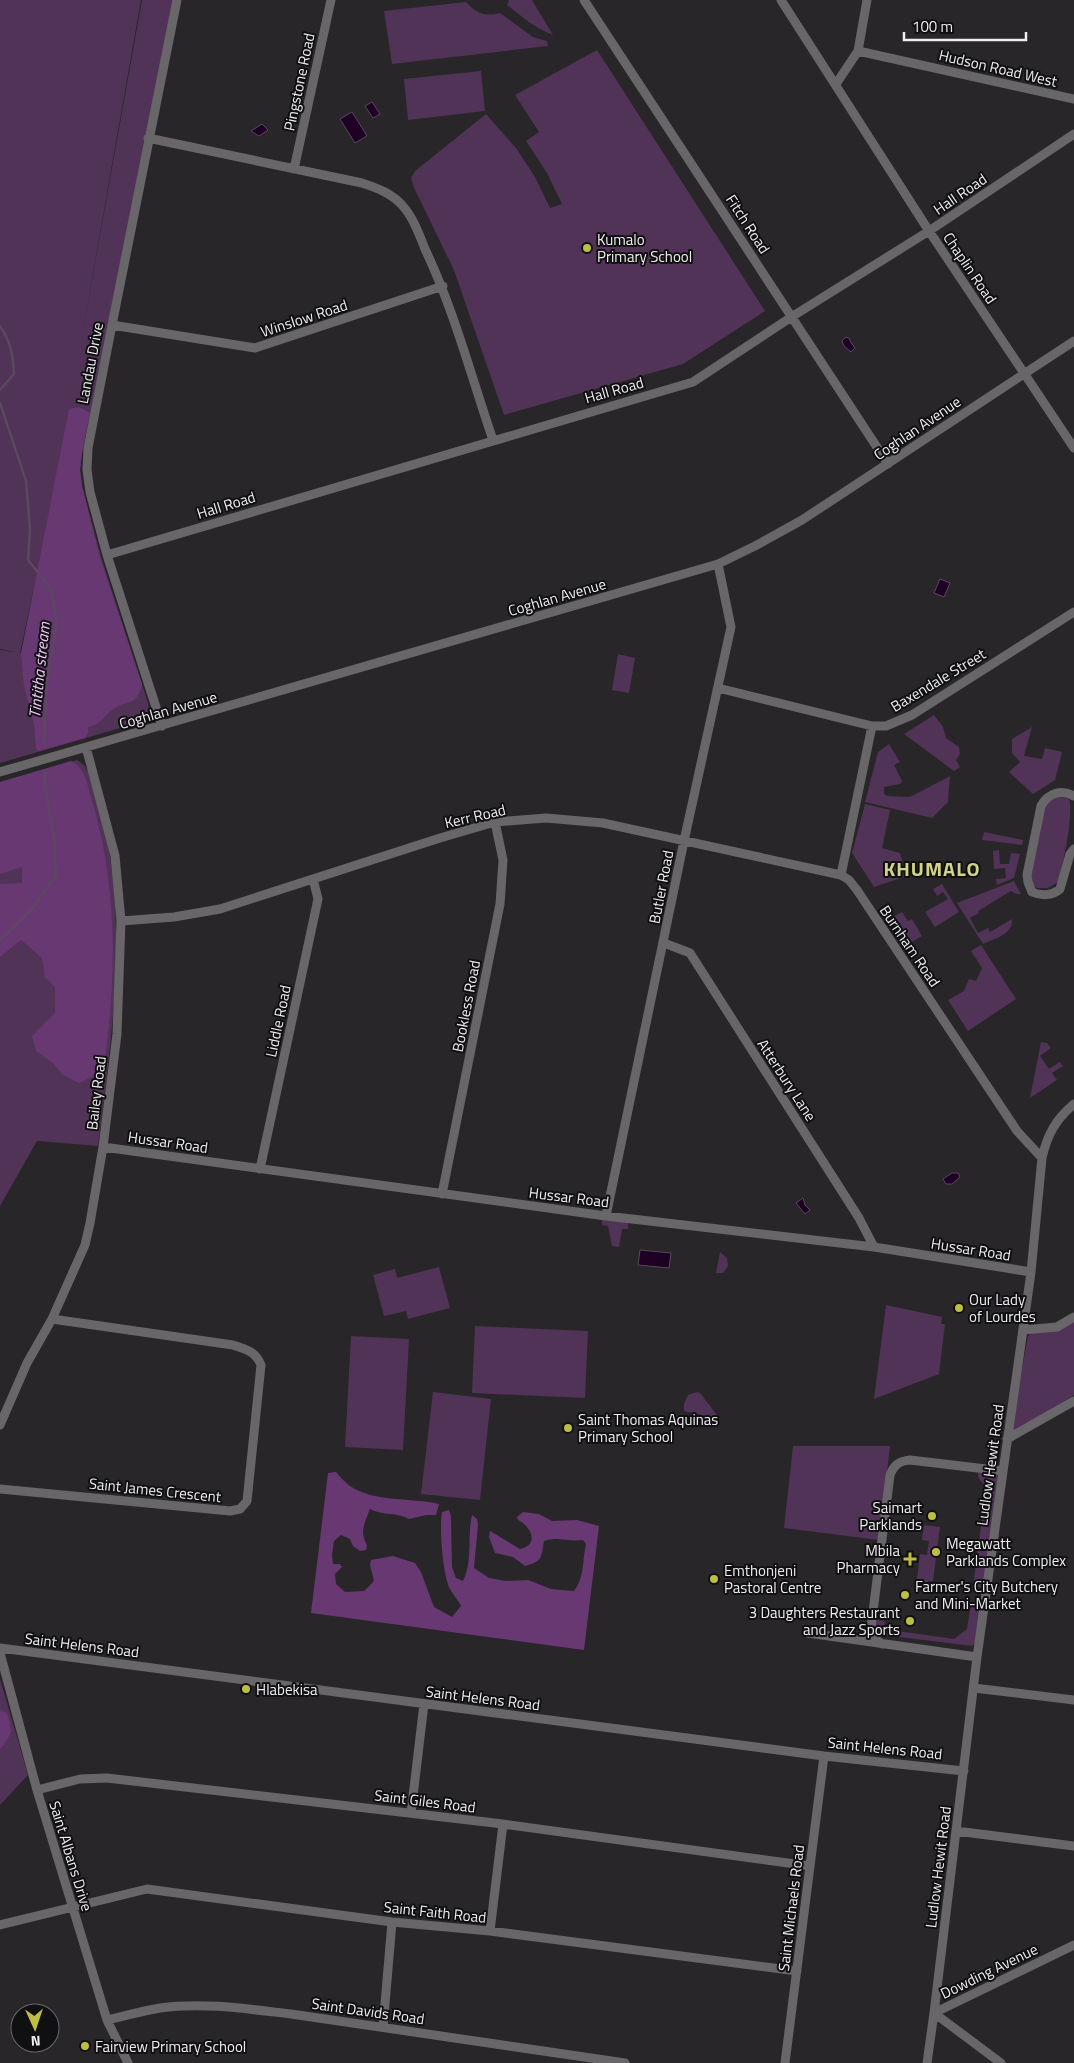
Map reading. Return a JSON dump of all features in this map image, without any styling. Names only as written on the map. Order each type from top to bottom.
[{"type":"street","name":"Landau Drive","points":[[162,726],[107,555],[90,492],[87,470],[88,448],[148,138],[177,0]]},
{"type":"street","name":"Pingstone Road","points":[[294,169],[330,0]]},
{"type":"street","name":"Fitch Road","points":[[584,0],[793,316],[888,464]]},
{"type":"street","name":"Chaplin Road","points":[[781,0],[929,231],[1074,448]]},
{"type":"street","points":[[836,84],[858,51],[867,0]]},
{"type":"street","name":"Hudson Road West","points":[[858,51],[1074,99]]},
{"type":"street","name":"Hall Road","points":[[107,555],[693,382],[793,316],[929,231],[1074,134]]},
{"type":"street","points":[[148,138],[362,183],[394,197],[411,217],[442,286],[493,440]]},
{"type":"street","name":"Winslow Road","points":[[112,325],[255,348],[442,286]]},
{"type":"street","name":"Coghlan Avenue","points":[[0,772],[718,564],[802,520],[1074,341]]},
{"type":"street","name":"Butler Road","points":[[606,1216],[684,841],[731,627],[718,564]]},
{"type":"street","name":"Baxendale Street","points":[[718,688],[872,726],[886,726],[912,715],[1074,612]]},
{"type":"street","points":[[841,875],[872,726]]},
{"type":"street","name":"Bailey Road","points":[[0,1425],[27,1363],[52,1319],[85,1245],[103,1147],[117,1034],[120,921],[115,856],[86,747]]},
{"type":"street","points":[[1074,796],[1067,793],[1052,794],[1046,798],[1041,806],[1027,875],[1032,892],[1050,894],[1060,889],[1070,854],[1074,849]]},
{"type":"street","name":"Kerr Road","points":[[120,921],[199,914],[495,822],[546,818],[603,823],[841,875]]},
{"type":"street","name":"Bookless Road","points":[[442,1194],[500,904],[503,860],[495,822]]},
{"type":"street","name":"Burnham Road","points":[[841,875],[849,880],[857,890],[1017,1132],[1042,1158]]},
{"type":"street","name":"Liddle Road","points":[[260,1169],[318,899],[313,879]]},
{"type":"street","name":"Atterbury Lane","points":[[664,943],[690,952],[859,1218],[874,1247]]},
{"type":"street","name":"Ludlow Hewit Road","points":[[934,2013],[977,1658],[1024,1330],[1042,1158],[1051,1129],[1059,1118],[1074,1104]]},
{"type":"street","name":"Hussar Road","points":[[103,1147],[606,1216],[874,1247],[1031,1272]]},
{"type":"street","points":[[1024,1330],[1057,1327],[1074,1318]]},
{"type":"street","name":"Saint James Crescent","points":[[0,1489],[230,1511],[240,1509],[247,1501],[261,1365],[255,1354],[233,1345],[52,1319]]},
{"type":"street","points":[[1007,1439],[1074,1401]]},
{"type":"street","points":[[882,1644],[874,1638],[871,1628],[890,1475],[893,1468],[898,1463],[910,1460],[1003,1470]]},
{"type":"street","points":[[808,1633],[977,1658]]},
{"type":"street","name":"Saint Helens Road","points":[[0,1648],[824,1756],[964,1771]]},
{"type":"street","name":"Saint Albans Drive","points":[[0,1653],[37,1790],[107,2020],[128,2063]]},
{"type":"street","points":[[974,1688],[1074,1700]]},
{"type":"street","points":[[411,1813],[424,1704]]},
{"type":"street","name":"Saint Michaels Road","points":[[785,2063],[824,1756]]},
{"type":"street","name":"Saint Giles Road","points":[[37,1790],[80,1779],[107,1778],[503,1824],[810,1866]]},
{"type":"street","points":[[490,1932],[503,1824]]},
{"type":"street","points":[[956,1831],[1074,1846]]},
{"type":"street","name":"Saint Faith Road","points":[[0,1925],[146,1889],[392,1922],[490,1932],[797,1971]]},
{"type":"street","points":[[383,2027],[392,1922]]},
{"type":"street","name":"Dowding Avenue","points":[[927,2063],[934,2013],[1074,1945]]},
{"type":"street","name":"Saint Davids Road","points":[[107,2020],[159,2008],[195,2006],[291,2014],[625,2063]]},
{"type":"street","points":[[934,2013],[1001,2063]]},
{"type":"shaded area","points":[[0,0],[141,0],[80,347],[142,0],[176,0],[80,470],[82,486],[101,557],[148,703],[148,714],[141,722],[0,763],[0,650],[17,652],[0,649]],"holes":[[[39,564],[21,653],[20,653]]]},
{"type":"shaded area","points":[[509,0],[532,0],[553,35],[534,26],[523,18],[507,5]]},
{"type":"shaded area","points":[[466,2],[481,13],[489,15],[500,13],[533,37],[547,41],[548,46],[392,64],[384,11]]},
{"type":"shaded area","points":[[597,50],[765,311],[683,364],[504,415],[454,270],[411,178],[415,171],[486,114],[516,148],[535,177],[550,208],[562,204],[547,173],[526,141],[539,132],[515,95]]},
{"type":"shaded area","points":[[481,71],[485,111],[408,120],[404,79]]},
{"type":"shaded area","points":[[372,102],[380,114],[373,118],[365,106]]},
{"type":"shaded area","points":[[352,112],[367,136],[355,143],[340,119]]},
{"type":"shaded area","points":[[262,124],[268,130],[259,136],[251,131]]},
{"type":"shaded area","points":[[846,337],[849,338],[855,348],[851,352],[844,346],[842,341]]},
{"type":"shaded area","points":[[79,407],[90,413],[80,470],[82,486],[100,558],[142,684],[135,699],[119,706],[99,722],[88,727],[88,733],[85,738],[39,751],[36,749],[34,725],[24,686],[21,654],[69,409]]},
{"type":"shaded area","points":[[940,579],[950,583],[944,597],[934,593]]},
{"type":"shaded area","points":[[618,654],[635,658],[629,693],[612,690]]},
{"type":"shaded area","points":[[934,715],[943,727],[946,738],[959,747],[960,754],[956,760],[960,767],[954,771],[904,734]]},
{"type":"shaded area","points":[[1032,727],[1024,756],[1042,759],[1045,748],[1062,752],[1055,780],[1033,794],[1009,772],[1020,762],[1012,753],[1012,739]]},
{"type":"shaded area","points":[[889,744],[900,762],[894,765],[902,781],[900,784],[884,787],[884,794],[887,796],[910,797],[950,776],[948,802],[932,818],[865,802],[878,752]]},
{"type":"shaded area","points":[[77,760],[85,766],[88,772],[104,826],[112,873],[115,912],[115,990],[98,1146],[37,1141],[0,1206],[0,782]]},
{"type":"shaded area","points":[[71,761],[83,772],[101,833],[111,901],[113,970],[108,1038],[103,1072],[79,1083],[63,1075],[53,1063],[36,1051],[32,1036],[55,1013],[55,987],[45,977],[42,958],[21,940],[0,957],[0,884],[22,883],[22,867],[0,874],[0,782]]},
{"type":"shaded area","points":[[1052,798],[1069,799],[1070,816],[1058,882],[1048,888],[1037,888],[1031,882],[1030,871],[1043,806]]},
{"type":"shaded area","points":[[865,804],[890,810],[882,848],[900,853],[907,876],[874,887],[852,853]]},
{"type":"shaded area","points":[[984,832],[1023,840],[1022,845],[982,840]]},
{"type":"shaded area","points":[[999,850],[1000,864],[1009,864],[1011,853],[1020,854],[1014,878],[997,885],[996,879],[1006,878],[1005,868],[994,869],[993,851]]},
{"type":"shaded area","points":[[1014,881],[1021,894],[1011,891],[970,918],[978,933],[988,928],[990,932],[1012,919],[1012,924],[1007,932],[983,944],[957,903]]},
{"type":"shaded area","points":[[942,884],[959,912],[935,927],[925,912],[948,899],[943,892],[937,896],[933,889]]},
{"type":"shaded area","points":[[902,912],[908,921],[912,919],[922,936],[910,943],[893,917]]},
{"type":"shaded area","points":[[981,945],[1016,999],[968,1031],[948,1000],[964,991],[969,979],[976,981],[982,968],[971,951]]},
{"type":"shaded area","points":[[1041,1042],[1047,1043],[1051,1048],[1040,1056],[1049,1069],[1060,1062],[1063,1066],[1052,1073],[1057,1080],[1030,1098]]},
{"type":"shaded area","points":[[952,1173],[958,1173],[960,1177],[952,1184],[946,1184],[943,1179]]},
{"type":"shaded area","points":[[803,1198],[805,1205],[810,1210],[805,1214],[796,1203]]},
{"type":"shaded area","points":[[602,1216],[628,1220],[628,1229],[622,1229],[619,1247],[612,1246],[608,1226],[602,1225]]},
{"type":"shaded area","points":[[640,1250],[671,1253],[669,1268],[638,1265]]},
{"type":"shaded area","points":[[720,1252],[727,1258],[728,1266],[723,1273],[716,1273]]},
{"type":"shaded area","points":[[439,1267],[450,1308],[408,1319],[406,1311],[384,1316],[373,1275],[395,1269],[397,1278]]},
{"type":"shaded area","points":[[1000,1297],[1009,1299],[1007,1308],[996,1306],[997,1300]]},
{"type":"shaded area","points":[[886,1305],[942,1317],[941,1324],[945,1324],[939,1374],[874,1399]]},
{"type":"shaded area","points":[[1074,1320],[1074,1395],[1010,1435],[1028,1336],[1033,1332]]},
{"type":"shaded area","points":[[475,1326],[588,1331],[585,1398],[472,1393]]},
{"type":"shaded area","points":[[351,1336],[409,1339],[403,1450],[345,1447]]},
{"type":"shaded area","points":[[433,1392],[491,1399],[480,1500],[421,1494]]},
{"type":"shaded area","points":[[700,1393],[720,1419],[684,1411],[684,1404],[688,1395]]},
{"type":"shaded area","points":[[793,1446],[890,1446],[879,1540],[784,1528]]},
{"type":"shaded area","points":[[336,1472],[350,1486],[371,1495],[439,1504],[436,1515],[409,1519],[370,1509],[363,1531],[367,1545],[366,1550],[360,1551],[353,1546],[350,1539],[341,1535],[334,1541],[333,1564],[340,1564],[342,1567],[335,1574],[336,1584],[345,1592],[364,1591],[374,1581],[370,1565],[371,1560],[393,1556],[415,1563],[421,1572],[434,1607],[452,1617],[461,1606],[450,1589],[445,1573],[441,1540],[442,1512],[449,1510],[451,1516],[452,1567],[456,1578],[463,1581],[466,1574],[472,1515],[477,1519],[478,1525],[474,1568],[489,1578],[506,1581],[528,1580],[551,1589],[574,1591],[578,1585],[583,1569],[586,1544],[583,1540],[554,1539],[544,1541],[540,1558],[525,1566],[513,1557],[495,1553],[489,1537],[490,1531],[520,1549],[530,1544],[532,1540],[527,1526],[518,1520],[517,1517],[523,1512],[539,1514],[552,1521],[577,1520],[599,1526],[584,1650],[311,1613],[328,1473]]},
{"type":"shaded area","points":[[978,1473],[999,1475],[983,1588],[973,1586],[986,1488],[978,1477]]},
{"type":"shaded area","points":[[924,1525],[940,1527],[933,1581],[928,1581],[927,1588],[916,1587],[920,1554],[927,1555],[929,1541],[922,1540]]},
{"type":"shaded area","points":[[971,1603],[981,1605],[975,1643],[972,1646],[884,1635],[879,1633],[876,1628],[876,1620],[885,1621],[884,1629],[954,1639],[967,1629]]},
{"type":"shaded area","points":[[0,1679],[28,1775],[0,1805]]},
{"type":"shaded area","points":[[0,1710],[7,1713],[11,1729],[7,1740],[0,1749]]},
{"type":"waterway","name":"Tintitha stream","points":[[0,326],[11,349],[14,374],[0,390]]},
{"type":"waterway","name":"Tintitha stream","points":[[0,403],[26,481],[30,529],[28,560],[51,589],[57,622],[47,682],[44,742]]},
{"type":"waterway","points":[[0,940],[30,911],[56,876],[54,837],[45,785],[45,771]]},
{"type":"place","name":"Kumalo Primary School","points":[[587,248]]},
{"type":"place","name":"Our Lady of Lourdes","points":[[959,1308]]},
{"type":"place","name":"Saint Thomas Aquinas Primary School","points":[[568,1428]]},
{"type":"place","name":"Saimart Parklands","points":[[932,1516]]},
{"type":"place","name":"Megawatt Parklands Complex","points":[[936,1552]]},
{"type":"place","name":"Mbila Pharmacy","points":[[910,1559]]},
{"type":"place","name":"Emthonjeni Pastoral Centre","points":[[714,1579]]},
{"type":"place","name":"Farmer's City Butchery and Mini-Market","points":[[905,1595]]},
{"type":"place","name":"3 Daughters Restaurant and Jazz Sports","points":[[910,1621]]},
{"type":"place","name":"Hlabekisa","points":[[246,1689]]},
{"type":"place","name":"Fairview Primary School","points":[[85,2046]]},
{"type":"district","name":"KHUMALO","points":[[932,868]]}]
